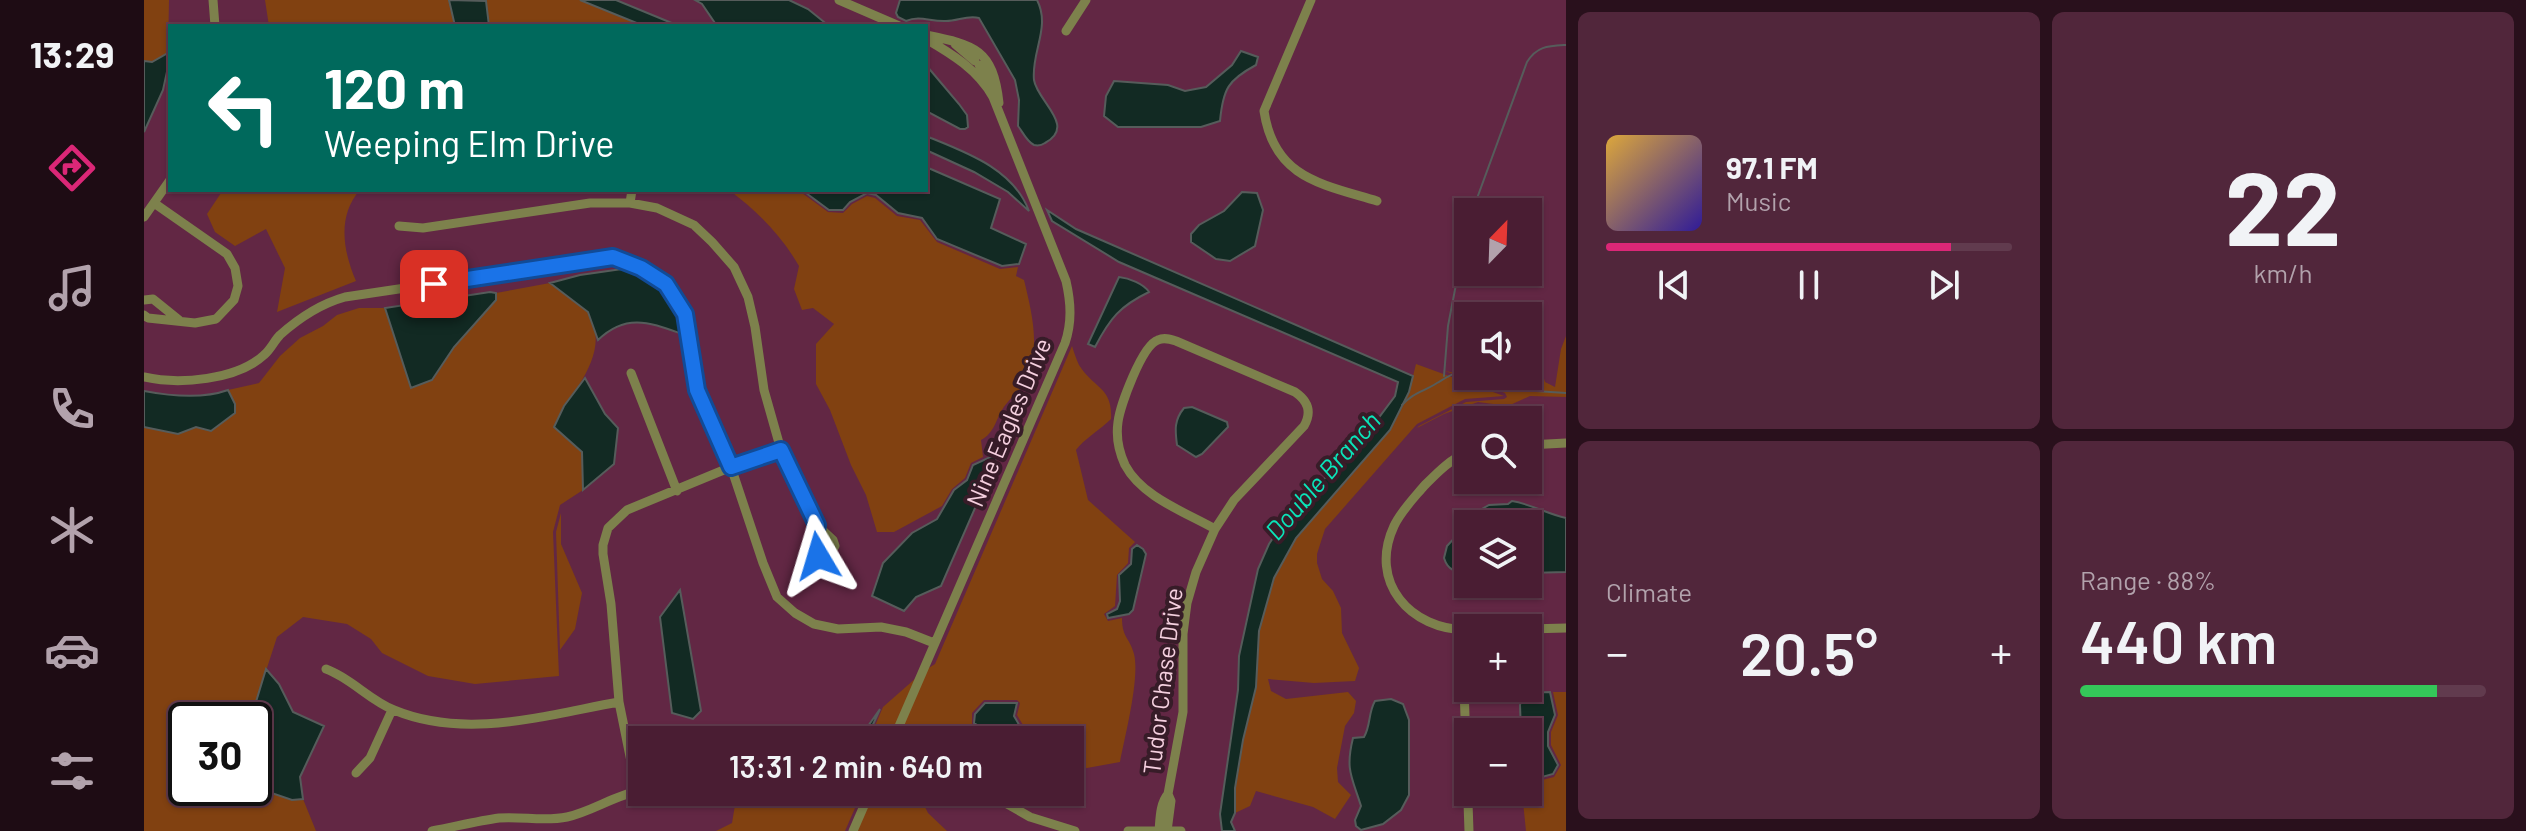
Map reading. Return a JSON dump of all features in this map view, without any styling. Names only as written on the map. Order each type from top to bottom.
[{"type":"street","points":[[213,0],[215,24]]},
{"type":"street","points":[[839,0],[894,24]]},
{"type":"street","points":[[1066,31],[1086,0]]},
{"type":"street","points":[[1311,0],[1264,111],[1266,127],[1287,165],[1309,179],[1377,201]]},
{"type":"street","name":"Nine Eagles Drive","points":[[928,37],[968,45],[992,67],[1000,114]]},
{"type":"street","name":"Nine Eagles Drive","points":[[899,726],[1065,343],[1071,308],[1066,281],[988,89],[962,61],[928,38]]},
{"type":"street","name":"Nine Eagles Drive","points":[[949,40],[988,75],[1000,114]]},
{"type":"street","points":[[144,217],[168,183]]},
{"type":"street","points":[[630,203],[632,192]]},
{"type":"street","points":[[144,315],[195,323],[216,319],[234,300],[238,286],[235,268],[227,254],[154,203]]},
{"type":"street","points":[[399,226],[423,228],[590,203],[630,203],[657,208],[694,225],[734,267],[748,297],[764,390],[781,450],[817,525]]},
{"type":"street","points":[[144,377],[204,379],[243,369],[265,355],[278,337],[298,320],[326,303],[345,297],[613,257],[641,268],[666,284],[685,314],[697,390],[731,467],[777,597],[814,624],[838,629],[881,627],[906,632],[934,643]]},
{"type":"street","points":[[144,300],[153,299],[179,320]]},
{"type":"street","name":"Tudor Chase Drive","points":[[1159,830],[1183,712],[1183,634],[1187,603],[1196,572],[1215,529],[1244,488],[1308,419],[1307,405],[1295,392],[1176,341],[1158,339],[1144,354],[1122,403],[1117,432],[1120,452],[1130,473],[1141,486],[1215,529]]},
{"type":"street","points":[[631,373],[677,491]]},
{"type":"street","points":[[1542,444],[1566,443]]},
{"type":"street","points":[[628,740],[619,702],[611,604],[603,554],[608,528],[620,514],[731,467],[781,450]]},
{"type":"street","points":[[1454,460],[1443,466],[1413,499],[1395,525],[1387,548],[1386,571],[1394,591],[1408,610],[1426,622],[1454,629]]},
{"type":"street","points":[[1542,629],[1566,628]]},
{"type":"street","points":[[326,669],[338,673],[373,700],[392,710],[435,723],[464,725],[517,720],[619,702]]},
{"type":"street","points":[[1466,702],[1469,831]]},
{"type":"street","points":[[356,773],[370,758],[392,710]]},
{"type":"street","points":[[432,831],[498,818],[541,820],[567,817],[628,794]]},
{"type":"street","name":"Tudor Chase Drive","points":[[1167,831],[1171,801],[1168,794]]},
{"type":"street","points":[[853,831],[864,806]]},
{"type":"street","points":[[1011,806],[1030,817],[1075,831]]},
{"type":"street","points":[[1128,831],[1181,831]]},
{"type":"shaded area","points":[[144,0],[169,0],[168,53],[152,62],[144,61]]},
{"type":"shaded area","points":[[265,0],[580,0],[639,24],[269,24]]},
{"type":"shaded area","points":[[449,0],[486,1],[489,24],[455,24]]},
{"type":"shaded area","points":[[580,0],[616,0],[674,24],[639,24]]},
{"type":"shaded area","points":[[695,0],[789,0],[808,9],[827,24],[716,24],[702,4]]},
{"type":"shaded area","points":[[900,0],[1037,0],[1042,20],[1034,80],[1056,121],[1054,136],[1043,144],[1034,145],[1018,126],[1019,100],[1015,80],[979,18],[906,21],[896,13]]},
{"type":"shaded area","points":[[1241,51],[1258,57],[1256,65],[1233,81],[1225,93],[1220,121],[1201,127],[1118,127],[1104,116],[1106,96],[1114,81],[1168,85],[1185,91],[1206,87],[1232,65]]},
{"type":"shaded area","points":[[168,53],[163,90],[144,132],[144,61],[152,62]]},
{"type":"shaded area","points":[[928,67],[967,115],[968,127],[960,129],[928,112]]},
{"type":"shaded area","points":[[928,137],[972,155],[1000,173],[1022,196],[1029,211],[1008,192],[928,151]]},
{"type":"shaded area","points":[[928,168],[1000,199],[991,228],[1026,244],[1019,264],[1002,266],[937,239],[922,218],[898,213],[876,195],[867,193],[850,202],[843,210],[829,210],[805,192],[928,192]]},
{"type":"shaded area","points":[[222,192],[359,192],[348,211],[344,234],[356,281],[277,312],[285,268],[266,229],[235,246],[215,232],[207,214]]},
{"type":"shaded area","points":[[732,192],[801,192],[828,212],[843,213],[867,196],[875,198],[897,216],[920,220],[937,242],[1000,269],[1018,267],[1016,276],[1024,280],[1034,343],[1031,368],[1024,384],[1005,406],[992,431],[981,440],[983,457],[971,463],[965,478],[952,489],[942,506],[894,532],[877,532],[866,495],[816,384],[816,344],[834,324],[813,308],[802,310],[794,289],[799,266],[768,224]]},
{"type":"shaded area","points":[[1242,192],[1257,193],[1263,210],[1255,246],[1230,261],[1216,259],[1191,242],[1191,234],[1199,225],[1224,211]]},
{"type":"shaded area","points":[[1047,210],[1076,229],[1413,376],[1409,392],[1390,430],[1296,538],[1274,578],[1259,631],[1256,687],[1235,788],[1235,813],[1231,822],[1235,831],[1222,831],[1220,814],[1238,690],[1239,656],[1258,569],[1269,544],[1287,517],[1362,440],[1395,396],[1398,382],[1119,262],[1052,221]]},
{"type":"shaded area","points":[[622,269],[656,281],[673,302],[688,336],[652,324],[630,323],[620,325],[598,340],[588,312],[550,283]]},
{"type":"shaded area","points":[[1119,277],[1144,286],[1149,292],[1130,302],[1117,314],[1095,347],[1088,344]]},
{"type":"shaded area","points":[[550,283],[586,310],[595,329],[595,344],[586,373],[554,426],[582,452],[583,490],[560,505],[553,532],[559,676],[475,684],[428,676],[382,653],[371,639],[347,624],[303,617],[277,637],[256,702],[168,702],[168,806],[272,806],[272,793],[291,800],[303,799],[316,831],[144,831],[144,427],[178,434],[196,427],[235,404],[228,390],[259,383],[280,356],[300,338],[337,315],[359,308],[385,308],[411,387],[433,380],[454,347],[496,300],[496,293]]},
{"type":"shaded area","points":[[496,293],[496,300],[454,347],[432,380],[411,388],[385,308]]},
{"type":"shaded area","points":[[1566,336],[1566,397],[1530,396],[1508,406],[1478,402],[1458,406],[1466,402],[1507,397],[1497,390],[1542,390],[1542,372],[1545,382],[1555,387]]},
{"type":"shaded area","points":[[1072,346],[1084,373],[1105,394],[1111,408],[1111,419],[1076,450],[1088,500],[1135,542],[1129,548],[1128,563],[1117,575],[1115,606],[1104,614],[1108,621],[1122,618],[1123,630],[1134,654],[1135,677],[1120,762],[1084,768],[1084,726],[1024,726],[1017,715],[1020,703],[1017,700],[984,700],[972,713],[970,726],[903,726],[927,669],[935,664]]},
{"type":"shaded area","points":[[1416,364],[1454,378],[1454,390],[1488,390],[1504,396],[1465,399],[1417,424],[1325,529],[1317,563],[1322,579],[1333,591],[1341,608],[1342,633],[1359,668],[1355,681],[1314,683],[1268,679],[1271,691],[1286,699],[1348,692],[1356,701],[1354,713],[1345,726],[1337,768],[1338,782],[1351,795],[1335,819],[1313,807],[1256,791],[1250,806],[1235,813],[1235,788],[1243,740],[1256,687],[1259,631],[1274,578],[1296,538],[1357,469],[1409,392]]},
{"type":"shaded area","points":[[585,378],[605,414],[618,428],[614,464],[583,490],[582,452],[554,427],[564,406]]},
{"type":"shaded area","points":[[228,390],[235,404],[235,413],[211,431],[196,427],[178,434],[144,427],[144,391],[186,396]]},
{"type":"shaded area","points":[[1192,407],[1227,422],[1228,427],[1196,457],[1177,445],[1176,435],[1181,412],[1184,408]]},
{"type":"shaded area","points":[[999,453],[941,586],[916,597],[904,611],[872,596],[883,563],[912,533],[937,519],[954,490],[967,480],[973,465]]},
{"type":"shaded area","points":[[1512,501],[1542,510],[1480,510],[1489,505]]},
{"type":"shaded area","points":[[1542,510],[1566,518],[1566,572],[1542,573]]},
{"type":"shaded area","points":[[561,513],[561,544],[582,593],[575,629],[560,650],[556,532]]},
{"type":"shaded area","points":[[1454,538],[1454,570],[1444,558],[1447,546]]},
{"type":"shaded area","points":[[1137,545],[1146,554],[1133,610],[1129,614],[1108,618],[1107,614],[1117,609],[1120,601],[1119,575],[1131,564],[1132,549]]},
{"type":"shaded area","points":[[680,590],[701,711],[693,719],[672,713],[660,617]]},
{"type":"shaded area","points":[[266,669],[279,684],[293,712],[324,726],[300,777],[303,799],[292,800],[272,793],[272,702],[256,702]]},
{"type":"shaded area","points":[[916,678],[895,726],[875,726],[883,707]]},
{"type":"shaded area","points":[[1542,692],[1550,692],[1555,715],[1548,732],[1548,746],[1558,765],[1553,774],[1542,777],[1542,718],[1520,718],[1520,705],[1521,702],[1542,702]]},
{"type":"shaded area","points":[[1553,692],[1566,692],[1566,831],[1526,831],[1523,806],[1542,806],[1542,780],[1554,777],[1561,765],[1551,745],[1551,732],[1558,715]]},
{"type":"shaded area","points":[[1391,699],[1403,704],[1409,720],[1409,795],[1401,810],[1383,824],[1361,830],[1356,826],[1355,820],[1361,806],[1350,766],[1353,738],[1364,737],[1375,701]]},
{"type":"shaded area","points":[[985,703],[1017,703],[1014,716],[1020,726],[979,726],[974,723],[975,714]]},
{"type":"shaded area","points":[[735,806],[856,806],[845,831],[716,831],[732,823]]},
{"type":"shaded area","points":[[868,806],[924,806],[947,831],[857,831]]},
{"type":"waterway","points":[[1477,198],[1527,62],[1544,48],[1566,45]]},
{"type":"waterway","points":[[1444,376],[1448,326],[1456,286]]},
{"type":"waterway","name":"Double Branch","points":[[1402,405],[1454,374]]},
{"type":"waterway","name":"Double Branch","points":[[1519,390],[1566,393]]},
{"type":"route","points":[[434,284],[613,257],[641,268],[666,284],[685,314],[697,390],[731,467],[781,450],[817,525],[813,548],[818,556]]}]
